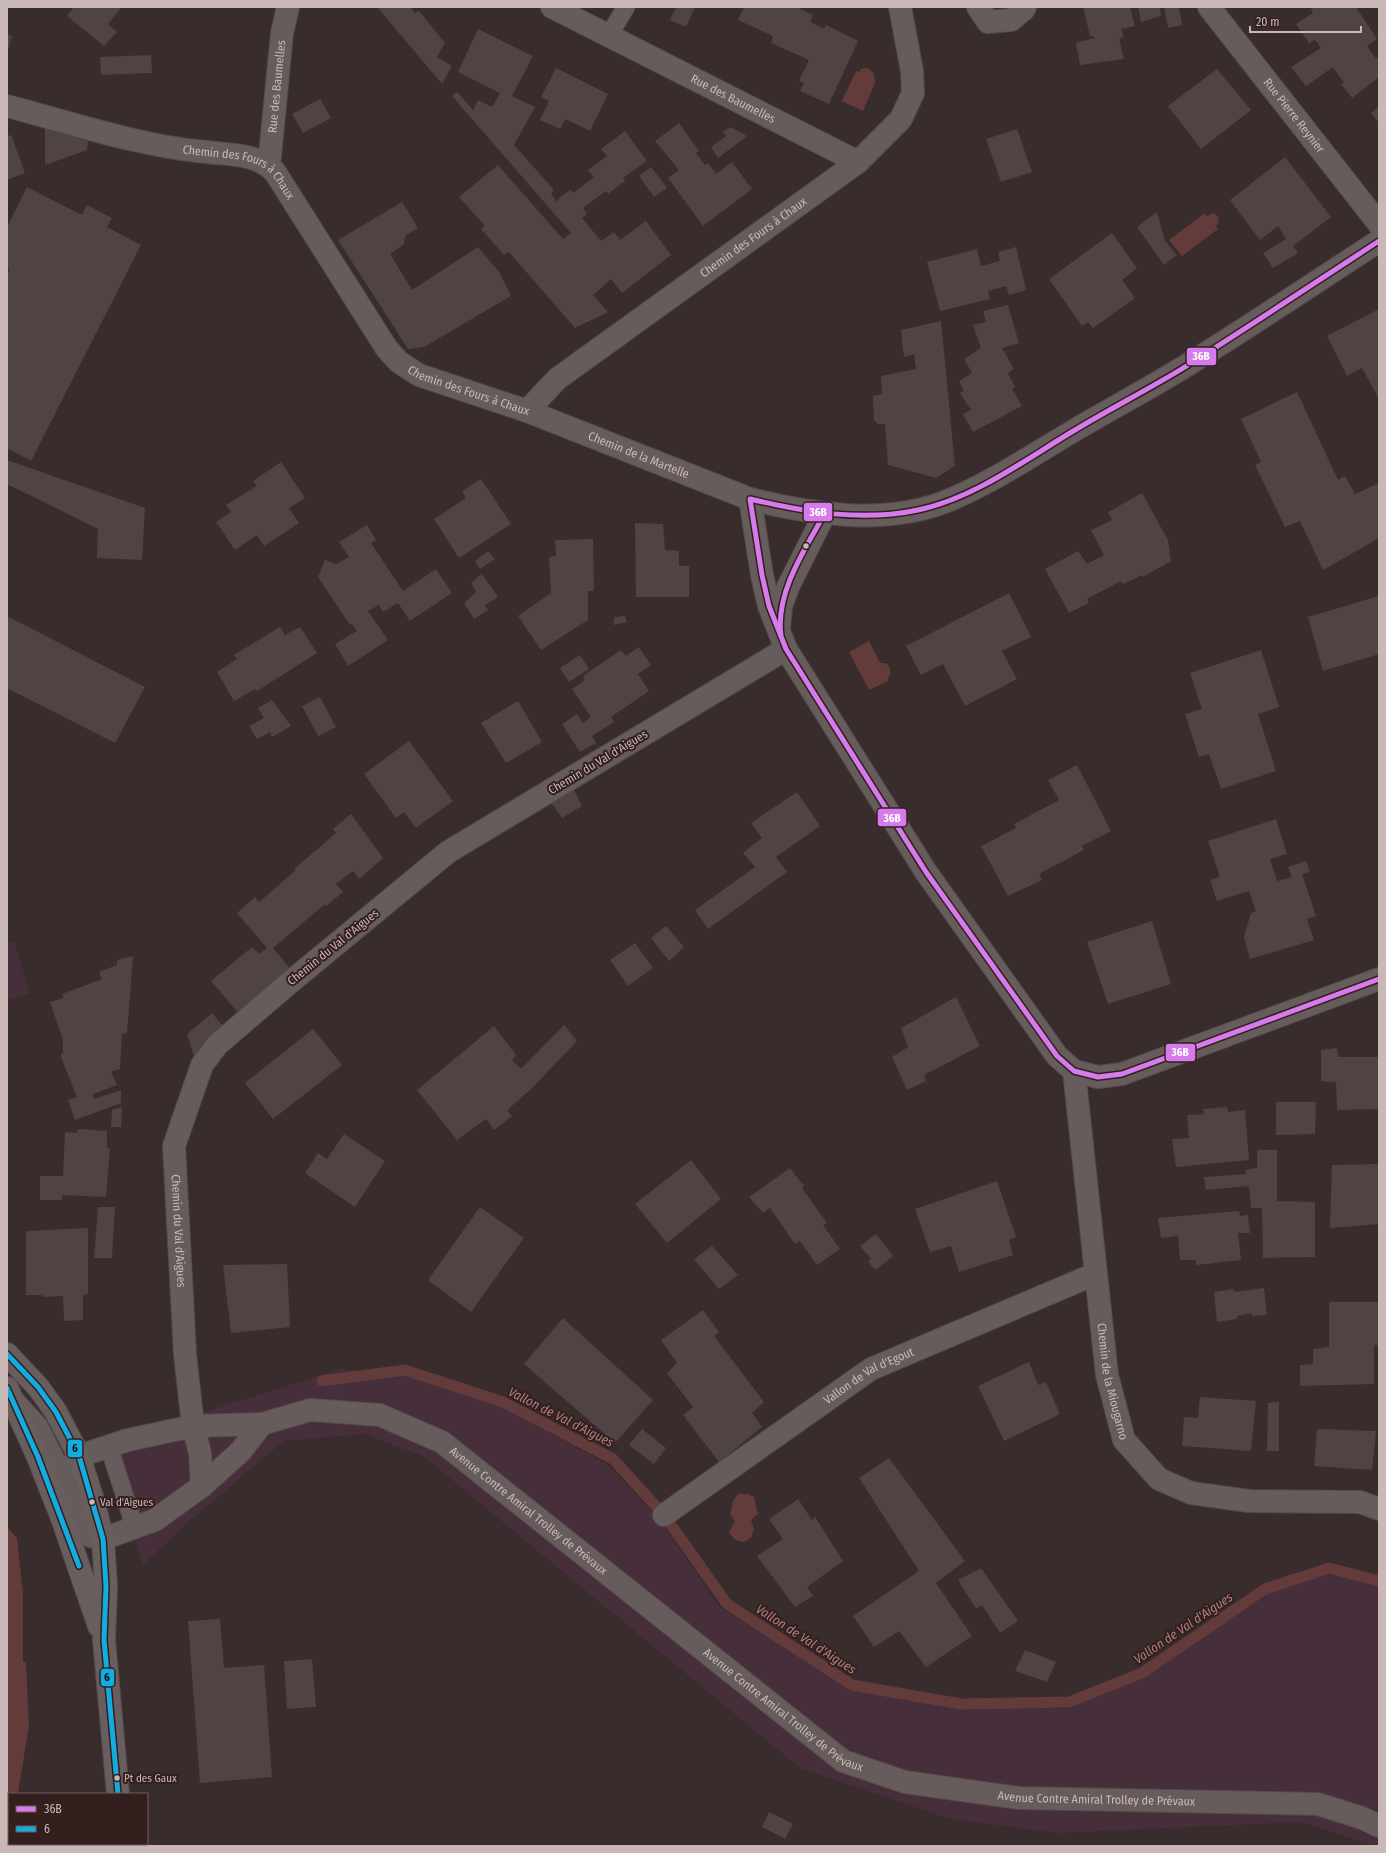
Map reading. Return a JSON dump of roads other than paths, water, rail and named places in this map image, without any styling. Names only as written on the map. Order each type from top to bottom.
[{"type":"main road","points":[[7,1354],[48,1399],[56,1412],[79,1456],[93,1500],[103,1540],[106,1586],[104,1640],[118,1793]]},
{"type":"main road","points":[[10,1394],[38,1457],[62,1518],[104,1640]]},
{"type":"street","name":"Rue des Baumelles","points":[[269,166],[282,33],[288,7]]},
{"type":"street","name":"Rue des Baumelles","points":[[552,7],[858,162]]},
{"type":"street","name":"Chemin des Fours à Chaux","points":[[7,106],[169,148],[241,156],[261,161],[275,172],[387,349],[399,362],[409,369],[435,381],[527,411],[557,379],[858,162],[901,119],[913,93],[912,72],[900,7]]},
{"type":"street","points":[[978,7],[988,22],[1011,20],[1025,7]]},
{"type":"street","name":"Rue Pierre Reynier","points":[[1209,7],[1379,224]]},
{"type":"street","name":"Chemin de la Martelle","points":[[527,411],[750,499],[786,508],[825,513],[871,516],[912,510],[942,503],[979,486],[1191,362],[1379,241]]},
{"type":"street","points":[[750,499],[762,575],[769,606],[783,640],[926,872],[1057,1056],[1074,1071],[1098,1077],[1122,1074],[1379,979]]},
{"type":"street","points":[[783,640],[782,606],[788,587],[825,513]]},
{"type":"street","name":"Chemin du Val d'Aigues","points":[[202,1486],[200,1453],[193,1426],[186,1354],[174,1146],[202,1065],[217,1046],[288,984],[448,852],[783,640]]},
{"type":"street","name":"Chemin de la Miougarno","points":[[1074,1071],[1107,1375],[1124,1440],[1160,1478],[1191,1493],[1249,1501],[1360,1502],[1379,1509]]},
{"type":"street","name":"Vallon de Val d'Egout","points":[[664,1515],[871,1369],[1095,1274]]},
{"type":"street","points":[[10,1394],[37,1427],[62,1477],[80,1527],[90,1536],[103,1540],[155,1520],[202,1486],[240,1452],[262,1424]]},
{"type":"street","name":"Avenue Contre Amiral Trolley de Prévaux","points":[[79,1456],[128,1440],[193,1426],[262,1424],[310,1410],[380,1415],[442,1442],[843,1761],[905,1782],[1019,1798],[1318,1804],[1362,1818],[1379,1826]]},
{"type":"street","points":[[62,1518],[62,1477],[79,1456]]},
{"type":"lane","points":[[609,35],[626,7]]},
{"type":"lane","points":[[108,1447],[135,1528]]},
{"type":"waterway","name":"Vallon de Val d'Aigues","points":[[322,1381],[405,1370],[503,1402],[613,1459],[664,1515],[727,1604],[852,1685],[961,1704],[1069,1702],[1142,1673],[1265,1589],[1329,1568],[1379,1581]]},
{"type":"place","name":"Val d'Aigues","points":[[92,1502]]},
{"type":"place","name":"Pt des Gaux","points":[[117,1778]]}]
